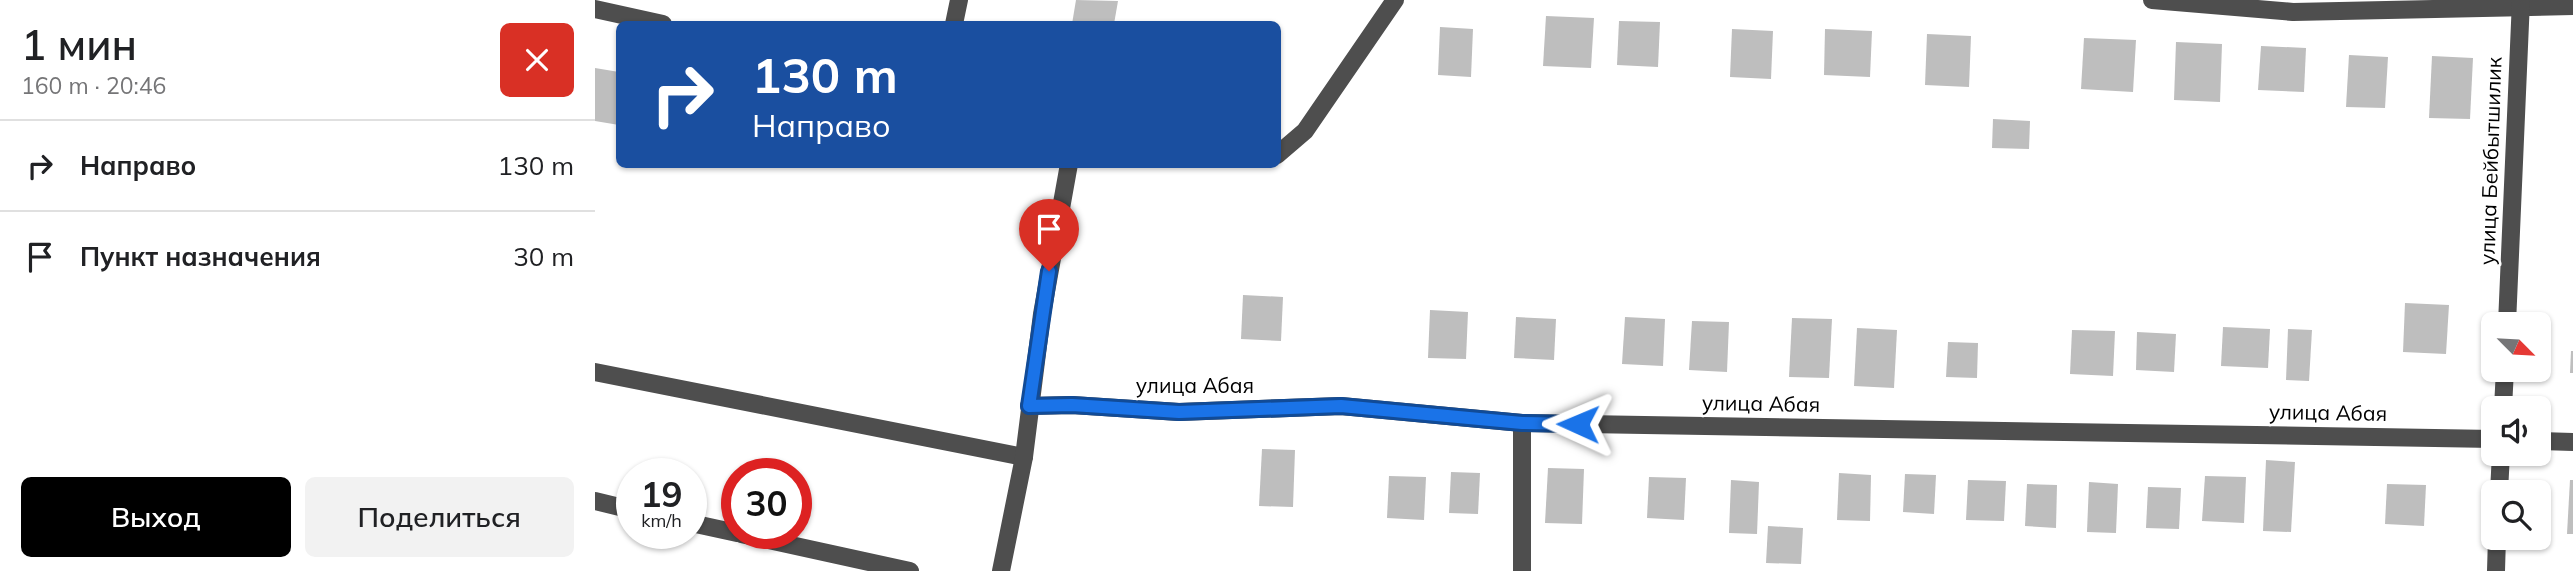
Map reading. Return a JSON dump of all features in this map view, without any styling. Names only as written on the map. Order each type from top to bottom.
[{"type":"street","points":[[955,21],[959,0]]},
{"type":"street","points":[[1281,152],[1305,131],[1395,0]]},
{"type":"street","points":[[2152,0],[2293,12],[2521,3],[2573,6]]},
{"type":"street","name":"улица Бейбытшилик","points":[[2508,312],[2521,3]]},
{"type":"street","points":[[595,9],[649,21]]},
{"type":"street","points":[[1001,571],[1024,457],[1042,314],[1068,168]]},
{"type":"street","points":[[595,372],[1024,457]]},
{"type":"street","name":"улица Абая","points":[[1029,406],[1072,405],[1179,412],[1341,406],[1522,423],[2481,439]]},
{"type":"street","points":[[1522,423],[1522,571]]},
{"type":"street","points":[[2551,441],[2573,442]]},
{"type":"street","points":[[595,502],[616,507]]},
{"type":"street","points":[[811,549],[910,571]]},
{"type":"street","points":[[2495,571],[2496,550]]},
{"type":"building","points":[[1076,0],[1118,1],[1115,21],[1072,21]]},
{"type":"building","points":[[1546,16],[1594,18],[1591,68],[1543,66]]},
{"type":"building","points":[[1619,21],[1660,22],[1658,67],[1617,65]]},
{"type":"building","points":[[1440,27],[1473,29],[1471,77],[1438,75]]},
{"type":"building","points":[[1732,29],[1773,31],[1771,79],[1730,77]]},
{"type":"building","points":[[1825,29],[1872,31],[1870,77],[1824,75]]},
{"type":"building","points":[[1927,34],[1971,36],[1969,87],[1925,85]]},
{"type":"building","points":[[2084,38],[2136,40],[2133,92],[2081,89]]},
{"type":"building","points":[[2176,42],[2222,44],[2220,102],[2174,100]]},
{"type":"building","points":[[2261,46],[2306,48],[2304,92],[2258,90]]},
{"type":"building","points":[[2349,55],[2388,57],[2385,108],[2346,107]]},
{"type":"building","points":[[2432,56],[2473,58],[2470,119],[2429,118]]},
{"type":"building","points":[[595,68],[616,72],[616,124],[595,121]]},
{"type":"building","points":[[1993,119],[2030,121],[2029,149],[1992,148]]},
{"type":"building","points":[[1243,295],[1283,297],[1281,341],[1241,339]]},
{"type":"building","points":[[2405,303],[2449,305],[2446,354],[2403,352]]},
{"type":"building","points":[[1430,310],[1468,312],[1466,359],[1428,358]]},
{"type":"building","points":[[1516,317],[1556,319],[1554,360],[1514,358]]},
{"type":"building","points":[[1625,317],[1665,319],[1663,366],[1622,364]]},
{"type":"building","points":[[1792,318],[1832,319],[1829,378],[1789,377]]},
{"type":"building","points":[[1692,321],[1729,322],[1727,372],[1689,370]]},
{"type":"building","points":[[2223,327],[2270,329],[2268,368],[2221,366]]},
{"type":"building","points":[[1857,328],[1897,330],[1894,388],[1854,386]]},
{"type":"building","points":[[2288,329],[2312,330],[2309,381],[2286,380]]},
{"type":"building","points":[[2072,330],[2115,331],[2113,376],[2070,374]]},
{"type":"building","points":[[2137,332],[2176,334],[2174,372],[2136,370]]},
{"type":"building","points":[[1948,342],[1978,343],[1977,378],[1946,377]]},
{"type":"building","points":[[2573,351],[2573,373],[2570,373]]},
{"type":"building","points":[[1262,449],[1295,450],[1293,507],[1259,506]]},
{"type":"building","points":[[2266,460],[2295,462],[2291,532],[2263,531]]},
{"type":"building","points":[[1548,468],[1584,469],[1582,524],[1545,523]]},
{"type":"building","points":[[1451,472],[1480,473],[1478,514],[1449,513]]},
{"type":"building","points":[[1839,473],[1871,475],[1870,521],[1837,520]]},
{"type":"building","points":[[1905,474],[1936,475],[1934,514],[1903,512]]},
{"type":"building","points":[[1389,476],[1426,477],[1424,520],[1387,518]]},
{"type":"building","points":[[2205,476],[2246,477],[2244,523],[2202,521]]},
{"type":"building","points":[[1649,477],[1686,478],[1684,520],[1647,518]]},
{"type":"building","points":[[1731,480],[1759,482],[1757,534],[1729,533]]},
{"type":"building","points":[[1968,480],[2006,481],[2004,521],[1966,520]]},
{"type":"building","points":[[2570,480],[2573,480],[2573,534],[2567,534]]},
{"type":"building","points":[[2089,482],[2118,484],[2116,533],[2087,532]]},
{"type":"building","points":[[2027,484],[2057,485],[2056,528],[2025,526]]},
{"type":"building","points":[[2387,484],[2426,485],[2424,526],[2385,524]]},
{"type":"building","points":[[2148,487],[2181,488],[2179,529],[2146,528]]},
{"type":"building","points":[[1768,526],[1803,528],[1801,564],[1766,563]]},
{"type":"route","points":[[1049,271],[1029,406],[1072,405],[1179,412],[1341,406],[1522,423],[1578,424]]}]
